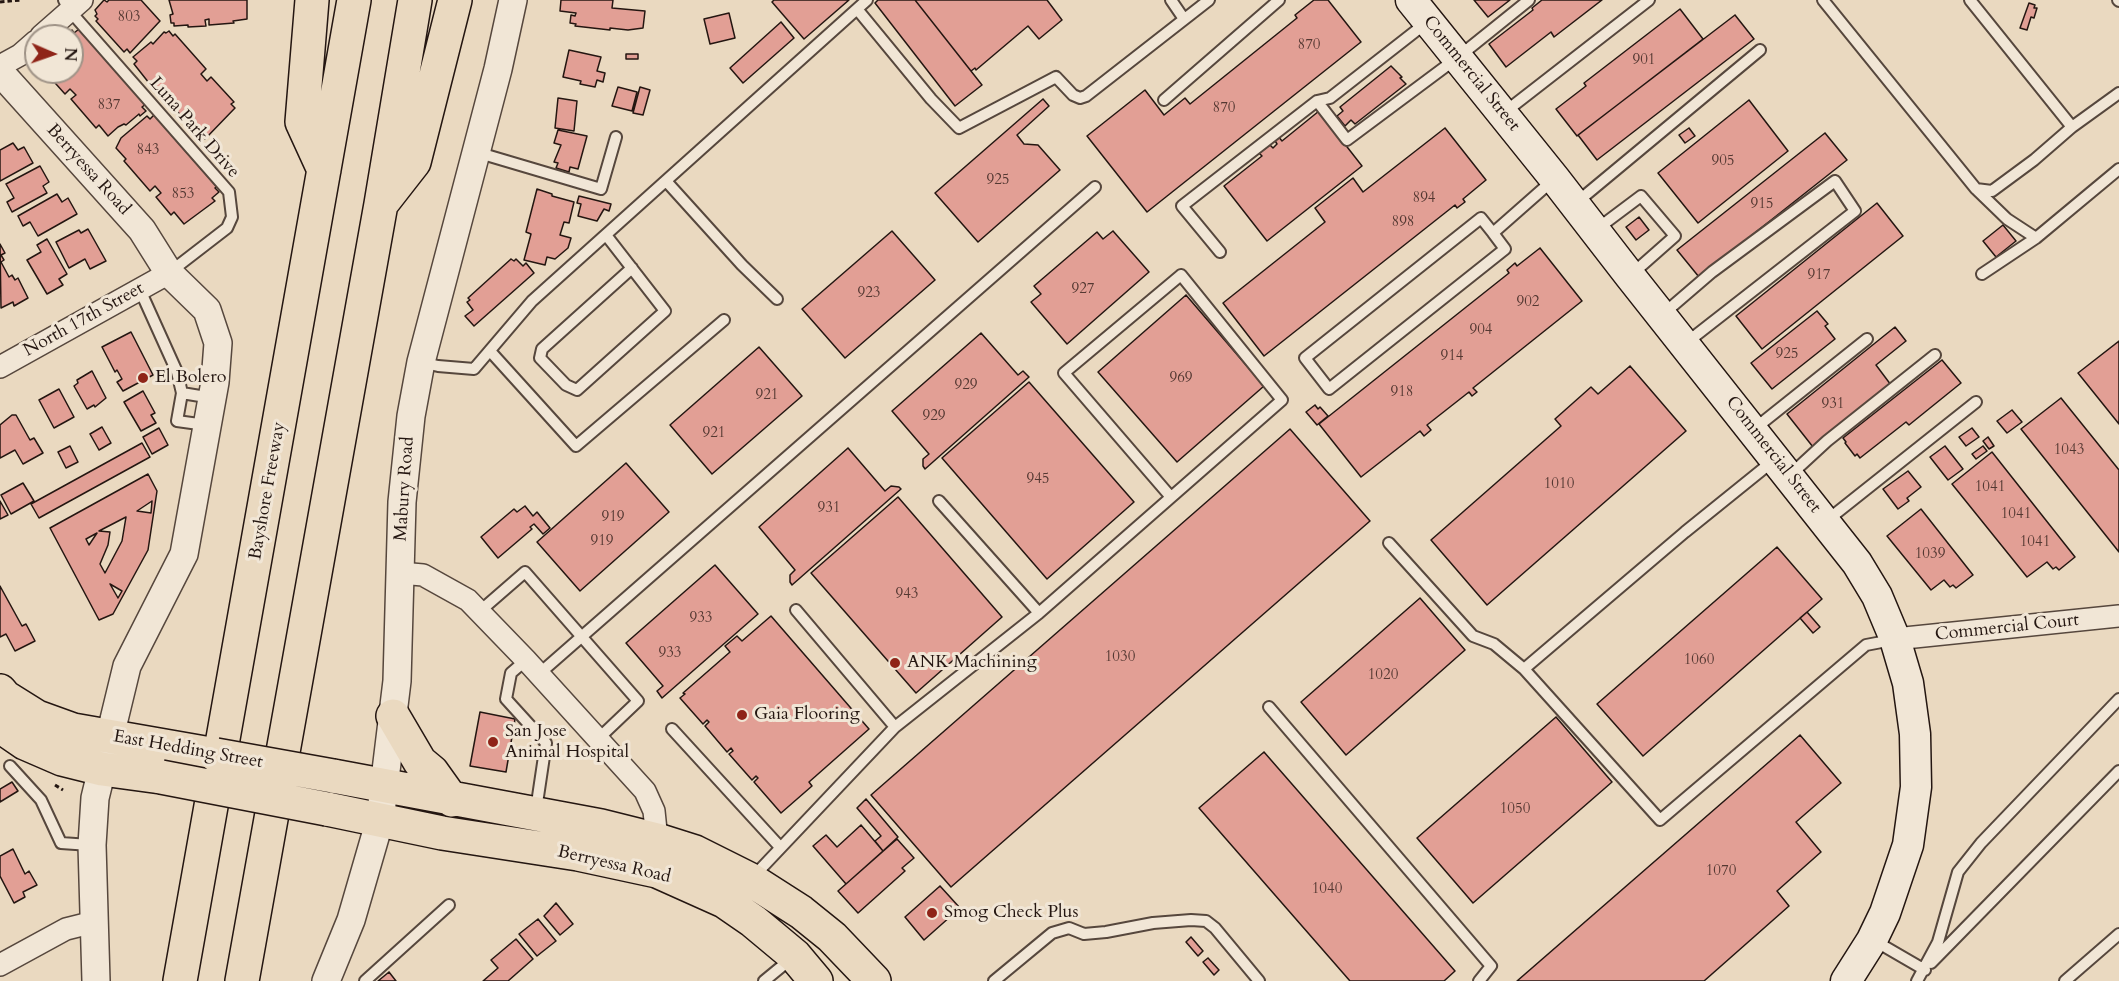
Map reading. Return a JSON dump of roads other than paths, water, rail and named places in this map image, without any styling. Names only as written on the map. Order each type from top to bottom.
[{"type":"main road","points":[[312,0],[302,122],[324,170]]},
{"type":"main road","name":"Bayshore Freeway","points":[[180,981],[354,0]]},
{"type":"main road","points":[[242,981],[381,204],[414,0]]},
{"type":"main road","points":[[381,204],[414,162],[455,0]]},
{"type":"main road","name":"Commercial Street","points":[[1420,10],[1857,563],[1877,596],[1895,639],[1908,683],[1915,734],[1916,787],[1908,845],[1886,913],[1846,981]]},
{"type":"main road","name":"East Hedding Street","points":[[0,692],[24,710],[54,724],[110,737],[164,762],[327,809],[380,820]]},
{"type":"main road","points":[[393,716],[420,762],[432,772],[452,800]]},
{"type":"main road","name":"East Hedding Street","points":[[0,726],[40,750],[62,759],[102,769],[164,762],[333,776],[385,787]]},
{"type":"main road","name":"Berryessa Road","points":[[385,787],[601,826],[695,852],[751,880],[801,912],[832,937],[874,981]]},
{"type":"main road","name":"Berryessa Road","points":[[380,820],[442,833],[578,854],[657,871],[724,901],[753,921],[795,956],[816,981]]},
{"type":"street","name":"Mabury Road","points":[[327,981],[351,920],[380,820],[397,681],[403,491],[411,416],[421,362],[513,0]]},
{"type":"street","points":[[53,24],[72,4]]},
{"type":"street","points":[[0,66],[24,51]]},
{"type":"street","name":"Berryessa Road","points":[[0,72],[142,230],[169,273],[207,310],[218,343],[215,382],[184,554],[128,666],[95,798],[92,845],[96,981]]},
{"type":"street","name":"North 17th Street","points":[[0,367],[169,273]]},
{"type":"street","name":"Berryessa Road","points":[[400,573],[423,575],[468,600],[533,667],[645,791],[654,811],[657,840]]},
{"type":"street","name":"Commercial Court","points":[[1895,639],[2119,616]]},
{"type":"street","points":[[0,965],[66,929],[94,922]]},
{"type":"lane","points":[[421,362],[474,369],[532,301],[867,0]]},
{"type":"lane","points":[[1171,0],[1184,19]]},
{"type":"lane","points":[[857,9],[931,99],[959,128],[1056,76],[1073,95],[1080,98],[1086,96],[1209,0]]},
{"type":"lane","points":[[1164,100],[1279,0]]},
{"type":"lane","points":[[1317,101],[1347,140],[1457,58],[1529,0]]},
{"type":"lane","points":[[1502,114],[1649,0]]},
{"type":"lane","points":[[1823,0],[1976,189],[2007,219],[2036,238]]},
{"type":"lane","points":[[1970,0],[2072,127]]},
{"type":"lane","name":"Luna Park Drive","points":[[72,4],[229,192],[232,217],[227,228],[169,273]]},
{"type":"lane","points":[[1220,252],[1182,206],[1317,101],[1330,98],[1420,10]]},
{"type":"lane","points":[[1574,204],[1760,50]]},
{"type":"lane","points":[[1976,189],[1992,191],[2119,93]]},
{"type":"lane","points":[[476,152],[601,189],[616,137]]},
{"type":"lane","points":[[1982,274],[2036,238],[2119,170]]},
{"type":"lane","points":[[1493,233],[1555,178]]},
{"type":"lane","points":[[666,181],[742,265],[777,299]]},
{"type":"lane","points":[[1662,315],[1712,272],[1835,181],[1855,211],[1685,344]]},
{"type":"lane","points":[[535,815],[546,743],[506,699],[511,674],[533,667],[582,636],[1095,187]]},
{"type":"lane","points":[[1595,231],[1641,196],[1675,236],[1630,276]]},
{"type":"lane","points":[[1481,218],[1493,233],[1505,249],[1329,389],[1305,358],[1481,218]]},
{"type":"lane","points":[[606,234],[665,311],[577,390],[566,385],[540,358],[542,349],[632,268]]},
{"type":"lane","points":[[751,880],[895,727],[1039,613],[1282,399],[1181,275],[1064,373],[1170,496]]},
{"type":"lane","points":[[140,290],[177,372],[182,393],[177,421],[207,425]]},
{"type":"lane","points":[[490,351],[576,446],[724,320]]},
{"type":"lane","points":[[1753,431],[1867,339]]},
{"type":"lane","points":[[1524,669],[1685,532],[1827,441],[1935,355]]},
{"type":"lane","points":[[182,393],[212,398]]},
{"type":"lane","points":[[1825,522],[1976,402]]},
{"type":"lane","points":[[939,501],[1039,613]]},
{"type":"lane","points":[[1389,543],[1473,636],[1494,644],[1524,669],[1660,820],[1866,645],[1895,639]]},
{"type":"lane","points":[[479,612],[525,572],[638,701],[597,740]]},
{"type":"lane","points":[[796,610],[895,727]]},
{"type":"lane","points":[[1917,981],[1938,942],[1958,872],[1981,843],[2119,699]]},
{"type":"lane","points":[[1269,707],[1491,966],[1479,981]]},
{"type":"lane","points":[[672,729],[780,848]]},
{"type":"lane","points":[[10,766],[41,800],[61,843],[92,845]]},
{"type":"lane","points":[[1924,970],[2119,771]]},
{"type":"lane","points":[[365,981],[449,905]]},
{"type":"lane","points":[[994,981],[1052,933],[1069,928],[1084,934],[1106,932],[1154,923],[1191,920],[1206,921],[1215,928],[1259,981]]},
{"type":"lane","points":[[2065,981],[2119,934]]},
{"type":"lane","points":[[1872,940],[1924,970]]},
{"type":"lane","points":[[764,981],[795,956]]},
{"type":"place","name":"El Bolero","points":[[143,378]]},
{"type":"place","name":"ANK Machining","points":[[895,663]]},
{"type":"place","name":"Gaia Flooring","points":[[742,715]]},
{"type":"place","name":"San Jose Animal Hospital","points":[[493,742]]},
{"type":"place","name":"Smog Check Plus","points":[[932,913]]}]
